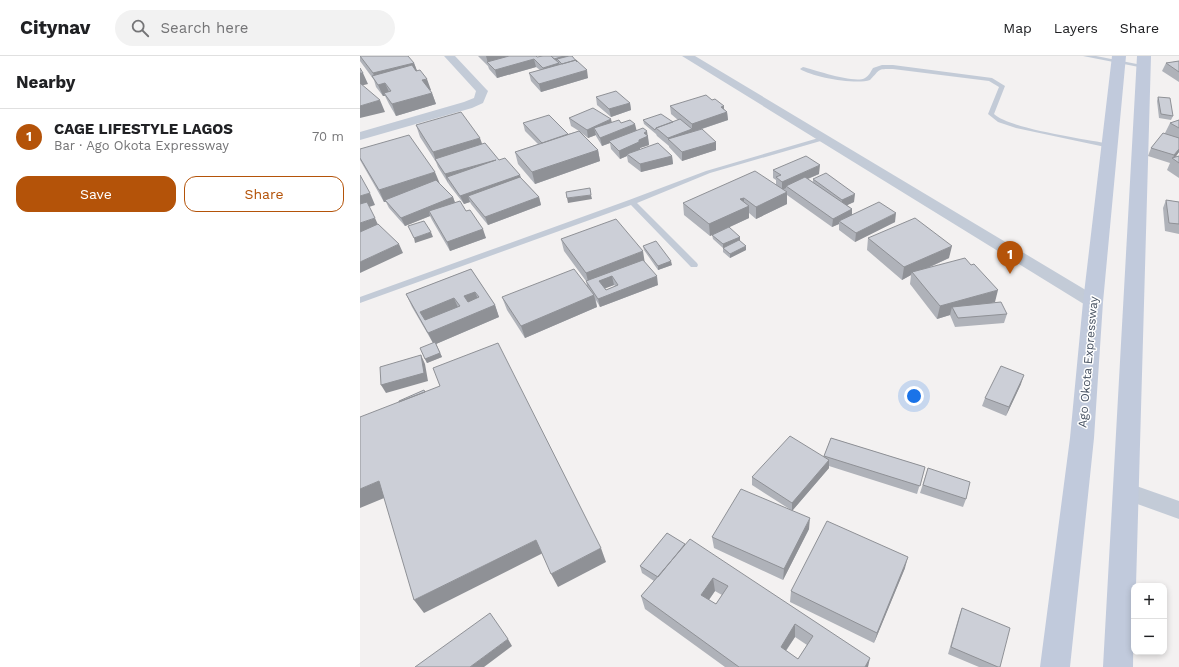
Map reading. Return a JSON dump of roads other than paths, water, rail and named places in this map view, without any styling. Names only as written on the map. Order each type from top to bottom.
[{"type":"main road","name":"Ago Okota Expressway","points":[[1055,667],[1082,438],[1093,302],[1119,58]]},
{"type":"main road","points":[[1118,667],[1144,61]]},
{"type":"street","points":[[360,136],[479,100],[482,91],[449,56]]},
{"type":"street","points":[[687,56],[1093,302]]},
{"type":"street","points":[[1125,491],[1179,510]]},
{"type":"lane","points":[[1086,56],[1144,61]]},
{"type":"lane","points":[[803,69],[859,81],[869,79],[875,69],[882,67],[893,67],[990,79],[1002,86],[991,114],[1005,124],[1110,146]]},
{"type":"lane","points":[[360,300],[632,202],[708,172],[822,139]]},
{"type":"lane","points":[[632,202],[694,265]]},
{"type":"place","name":"CAGE LIFESTYLE LAGOS","points":[[1010,274]]}]
